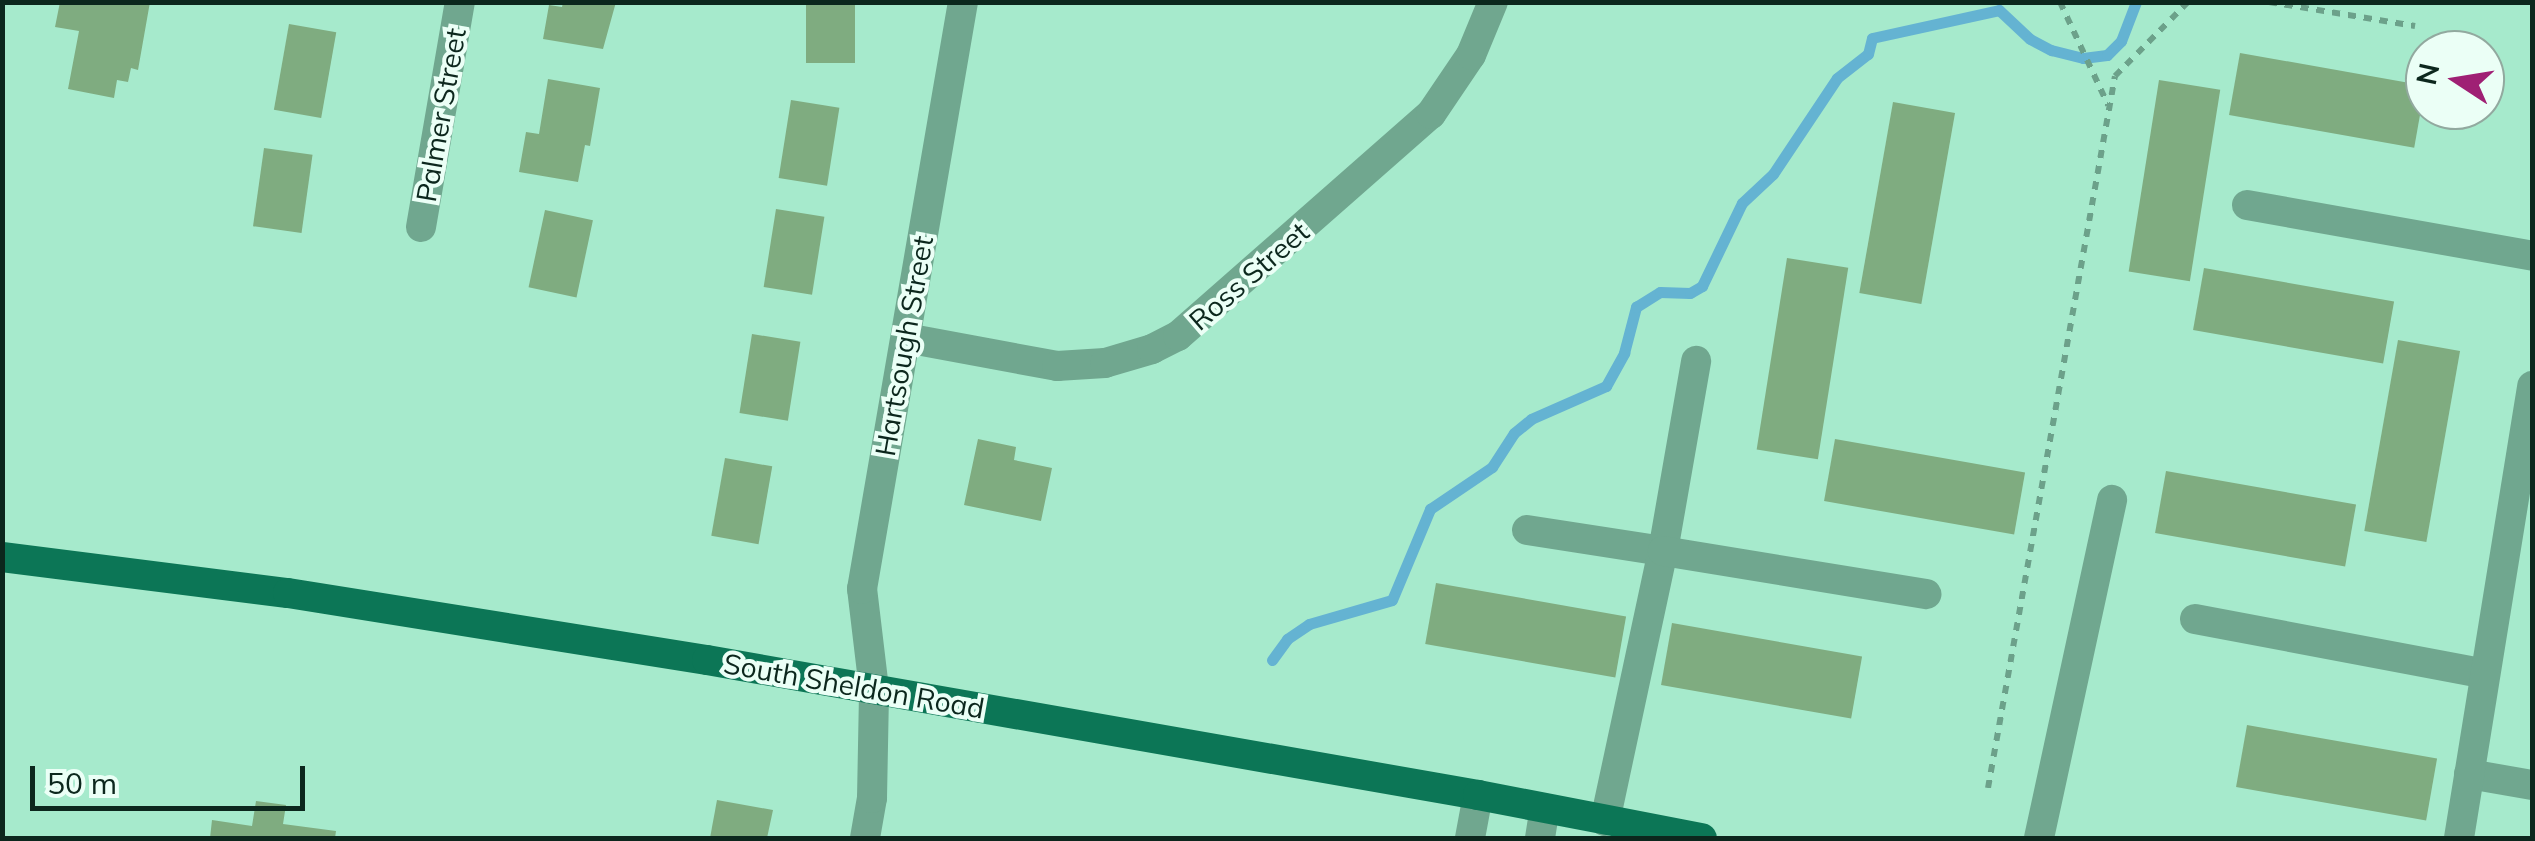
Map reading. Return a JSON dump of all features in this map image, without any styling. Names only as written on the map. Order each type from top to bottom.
[{"type":"main road","name":"South Sheldon Road","points":[[2,558],[288,593],[874,689],[1478,794],[1542,823],[1605,821],[1702,838]]},
{"type":"street","name":"Palmer Street","points":[[421,227],[460,2]]},
{"type":"street","name":"Hartsough Street","points":[[865,838],[872,798],[874,689],[862,589],[964,2]]},
{"type":"street","name":"Ross Street","points":[[906,338],[1057,366],[1105,363],[1152,349],[1178,336],[1431,114],[1471,55],[1493,2]]},
{"type":"street","points":[[2246,205],[2532,256]]},
{"type":"street","points":[[1605,821],[1663,551],[1696,361]]},
{"type":"street","points":[[2458,838],[2532,386]]},
{"type":"street","points":[[2040,838],[2112,500]]},
{"type":"street","points":[[1526,530],[1927,594]]},
{"type":"street","points":[[2195,619],[2486,674]]},
{"type":"street","points":[[2469,774],[2532,786]]},
{"type":"street","points":[[1470,838],[1478,794]]},
{"type":"path","points":[[1988,788],[2115,76],[2188,2]]},
{"type":"path","points":[[2268,2],[2415,26]]},
{"type":"path","points":[[2060,3],[2108,104]]},
{"type":"building","points":[[60,2],[150,2],[138,70],[131,68],[128,82],[117,80],[114,98],[68,89],[79,31],[55,27]]},
{"type":"building","points":[[563,2],[616,2],[603,49],[543,39],[549,5],[562,7]]},
{"type":"building","points":[[806,2],[855,2],[855,63],[806,63]]},
{"type":"building","points":[[289,24],[336,32],[321,118],[274,110]]},
{"type":"building","points":[[2240,53],[2405,82],[2405,130],[2417,130],[2414,148],[2229,115]]},
{"type":"building","points":[[548,79],[600,88],[590,146],[585,145],[578,182],[519,172],[526,132],[539,134]]},
{"type":"building","points":[[2159,80],[2220,90],[2190,281],[2129,272]]},
{"type":"building","points":[[791,100],[839,108],[827,186],[779,178]]},
{"type":"building","points":[[1893,102],[1955,113],[1921,304],[1859,293]]},
{"type":"building","points":[[264,148],[313,155],[302,233],[253,226]]},
{"type":"building","points":[[776,209],[824,217],[812,295],[764,287]]},
{"type":"building","points":[[545,210],[593,220],[577,297],[529,287]]},
{"type":"building","points":[[1787,258],[1848,268],[1818,459],[1757,450]]},
{"type":"building","points":[[2204,268],[2394,302],[2383,364],[2193,330]]},
{"type":"building","points":[[752,334],[800,342],[788,421],[739,413]]},
{"type":"building","points":[[2398,340],[2460,351],[2426,542],[2364,531]]},
{"type":"building","points":[[978,439],[1016,447],[1014,460],[1052,468],[1041,521],[964,505]]},
{"type":"building","points":[[1835,439],[2025,473],[2014,535],[1824,501]]},
{"type":"building","points":[[725,458],[772,466],[759,544],[711,536]]},
{"type":"building","points":[[2166,471],[2356,505],[2345,567],[2155,533]]},
{"type":"building","points":[[1436,583],[1626,617],[1615,678],[1425,644]]},
{"type":"building","points":[[1672,623],[1862,657],[1851,719],[1661,685]]},
{"type":"building","points":[[2247,725],[2437,759],[2426,821],[2236,787]]},
{"type":"building","points":[[717,800],[773,810],[767,838],[710,838]]},
{"type":"building","points":[[256,801],[286,805],[283,824],[336,831],[335,838],[210,838],[212,820],[252,826]]},
{"type":"waterway","points":[[1272,660],[1287,639],[1309,624],[1392,600],[1430,509],[1492,467],[1514,433],[1531,419],[1606,386],[1624,353],[1636,307],[1660,292],[1690,293],[1702,286],[1742,203],[1773,174],[1837,78],[1868,54],[1872,38],[1999,10],[2030,39],[2051,50],[2083,58],[2107,55],[2121,41],[2136,2]]}]
